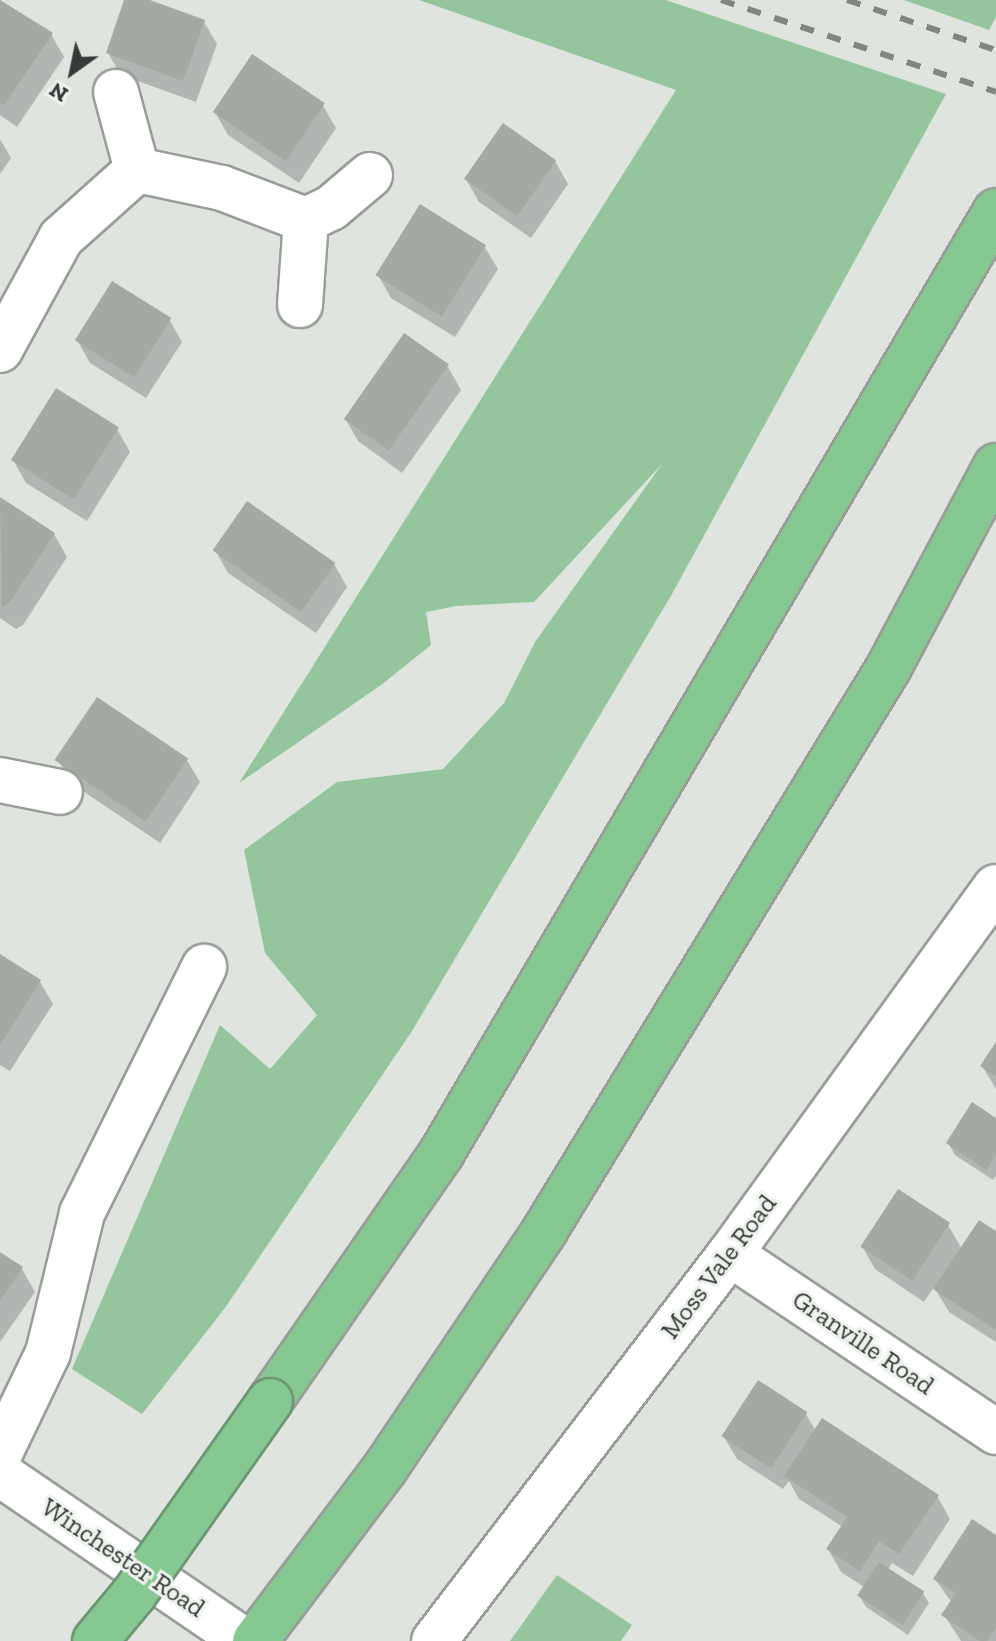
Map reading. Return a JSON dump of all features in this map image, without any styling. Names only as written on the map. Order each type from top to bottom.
[{"type":"highway","points":[[95,1641],[134,1594],[441,1154],[993,216]]},
{"type":"highway","points":[[255,1641],[384,1470],[545,1230],[888,669],[996,466]]},
{"type":"street","points":[[116,92],[137,170]]},
{"type":"street","points":[[137,170],[222,188],[306,220],[331,208],[370,175]]},
{"type":"street","points":[[0,350],[61,238],[137,170]]},
{"type":"street","points":[[300,305],[306,220]]},
{"type":"street","points":[[0,780],[60,792]]},
{"type":"street","name":"Moss Vale Road","points":[[434,1641],[730,1254],[996,887]]},
{"type":"street","points":[[0,1453],[48,1353],[82,1213],[204,967]]},
{"type":"street","name":"Granville Road","points":[[730,1254],[996,1432]]},
{"type":"street","name":"Winchester Road","points":[[0,1474],[245,1641]]},
{"type":"green space","points":[[419,0],[666,0],[946,94],[672,594],[412,1031],[225,1308],[142,1414],[72,1369],[220,1025],[270,1069],[317,1015],[265,953],[244,850],[337,782],[443,769],[504,703],[535,642],[662,464],[534,602],[456,606],[426,612],[431,645],[381,685],[239,783],[676,90]]},
{"type":"green space","points":[[904,0],[996,0],[996,17],[989,30]]},
{"type":"green space","points":[[557,1575],[632,1625],[621,1641],[510,1641]]},
{"type":"building","points":[[0,0],[53,33],[4,105],[0,103]]},
{"type":"building","points":[[124,0],[150,0],[205,20],[183,81],[106,53]]},
{"type":"building","points":[[252,54],[325,103],[286,161],[213,112]]},
{"type":"building","points":[[503,123],[556,160],[517,216],[464,179]]},
{"type":"building","points":[[420,204],[486,245],[442,317],[375,275]]},
{"type":"building","points":[[112,281],[171,318],[134,377],[75,340]]},
{"type":"building","points":[[404,333],[449,365],[389,451],[344,419]]},
{"type":"building","points":[[56,388],[119,427],[74,499],[11,460]]},
{"type":"building","points":[[0,497],[55,533],[10,602],[2,607]]},
{"type":"building","points":[[247,501],[335,563],[301,612],[213,550]]},
{"type":"building","points":[[97,697],[188,759],[146,822],[55,760]]},
{"type":"building","points":[[0,954],[41,980],[0,1045]]},
{"type":"building","points":[[996,1042],[996,1077],[980,1066]]},
{"type":"building","points":[[972,1102],[996,1118],[996,1155],[986,1170],[946,1143]]},
{"type":"building","points":[[898,1189],[950,1223],[912,1281],[860,1247]]},
{"type":"building","points":[[979,1220],[996,1231],[996,1330],[933,1289]]},
{"type":"building","points":[[0,1252],[23,1267],[0,1301]]},
{"type":"building","points":[[758,1380],[807,1412],[771,1468],[722,1436]]},
{"type":"building","points":[[822,1418],[939,1495],[899,1554],[879,1541],[860,1571],[826,1549],[847,1517],[784,1476]]},
{"type":"building","points":[[972,1519],[996,1535],[996,1628],[987,1641],[980,1641],[941,1615],[956,1593],[933,1579]]},
{"type":"building","points":[[879,1562],[924,1591],[903,1625],[857,1596]]},
{"type":"railway","points":[[721,0],[996,92]]},
{"type":"railway","points":[[847,0],[996,50]]}]
